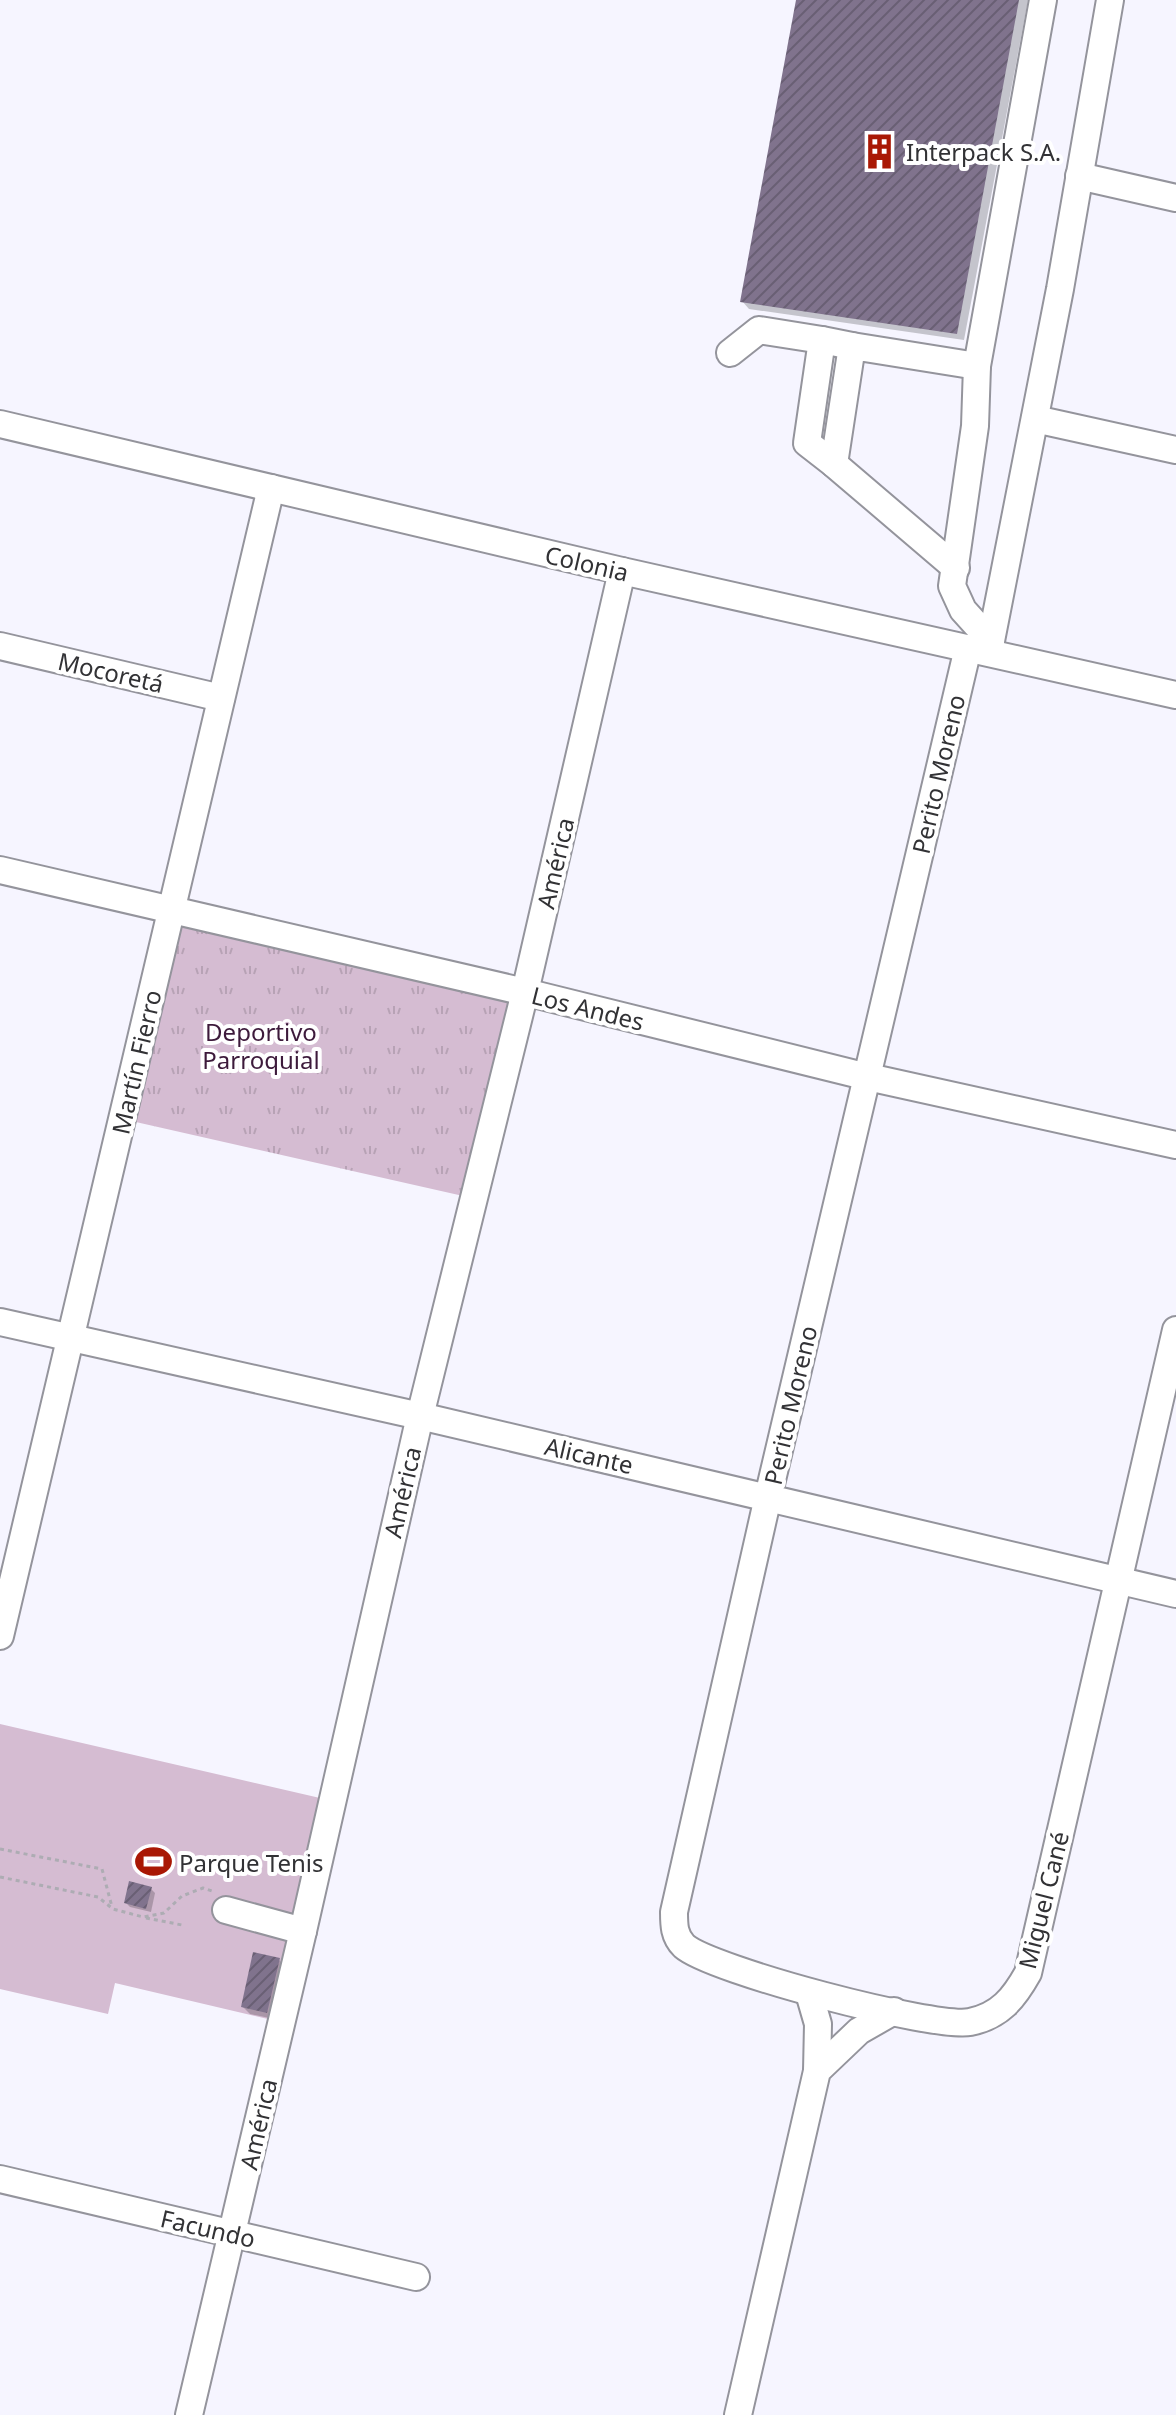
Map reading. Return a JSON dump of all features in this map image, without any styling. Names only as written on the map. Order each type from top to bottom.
[{"type":"street","points":[[983,647],[952,586],[975,426],[977,366],[1043,0]]},
{"type":"street","name":"Perito Moreno","points":[[894,2011],[809,1993],[696,1953],[685,1947],[676,1936],[677,1897],[868,1077],[983,647],[1035,419],[1110,0]]},
{"type":"street","points":[[1079,176],[1176,198]]},
{"type":"street","points":[[730,353],[759,330],[977,366]]},
{"type":"street","points":[[822,340],[807,443],[956,568]]},
{"type":"street","points":[[834,464],[852,346]]},
{"type":"street","points":[[1035,419],[1176,450]]},
{"type":"street","name":"Colonia","points":[[0,424],[622,571],[983,647],[1176,695]]},
{"type":"street","name":"Martín Fierro","points":[[0,1636],[271,488]]},
{"type":"street","name":"América","points":[[189,2415],[420,1416],[525,992],[622,571]]},
{"type":"street","name":"Mocoretá","points":[[0,646],[221,698]]},
{"type":"street","name":"Los Andes","points":[[0,870],[525,992],[868,1077],[1176,1145]]},
{"type":"street","name":"Alicante","points":[[0,1322],[420,1416],[1176,1594]]},
{"type":"street","name":"Miguel Cané","points":[[894,2011],[938,2021],[969,2022],[997,2013],[1015,1995],[1028,1973],[1176,1330]]},
{"type":"street","points":[[226,1902],[303,1931]]},
{"type":"street","points":[[738,2415],[817,2071],[818,2024],[809,1993]]},
{"type":"street","points":[[817,2071],[859,2031],[894,2011]]},
{"type":"street","name":"Facundo","points":[[0,2179],[416,2277]]},
{"type":"path","points":[[0,1849],[102,1869],[113,1909]]},
{"type":"path","points":[[0,1877],[98,1897],[113,1909],[182,1925]]},
{"type":"path","points":[[143,1917],[164,1913],[182,1896],[203,1888],[226,1902]]},
{"type":"green space","name":"Deportivo Parroquial","points":[[175,918],[520,998],[472,1198],[127,1120]]},
{"type":"green space","name":"Parque Tenis","points":[[0,1724],[320,1798],[268,2019],[115,1983],[108,2014],[0,1989]]},
{"type":"building","name":"Interpack S.A.","points":[[796,0],[1019,0],[957,334],[740,302]]},
{"type":"building","points":[[129,1881],[152,1887],[146,1909],[124,1903]]},
{"type":"building","points":[[253,1952],[280,1958],[267,2013],[241,2007]]},
{"type":"place","name":"Interpack S.A.","points":[[880,151]]},
{"type":"place","name":"Parque Tenis","points":[[153,1862]]}]
